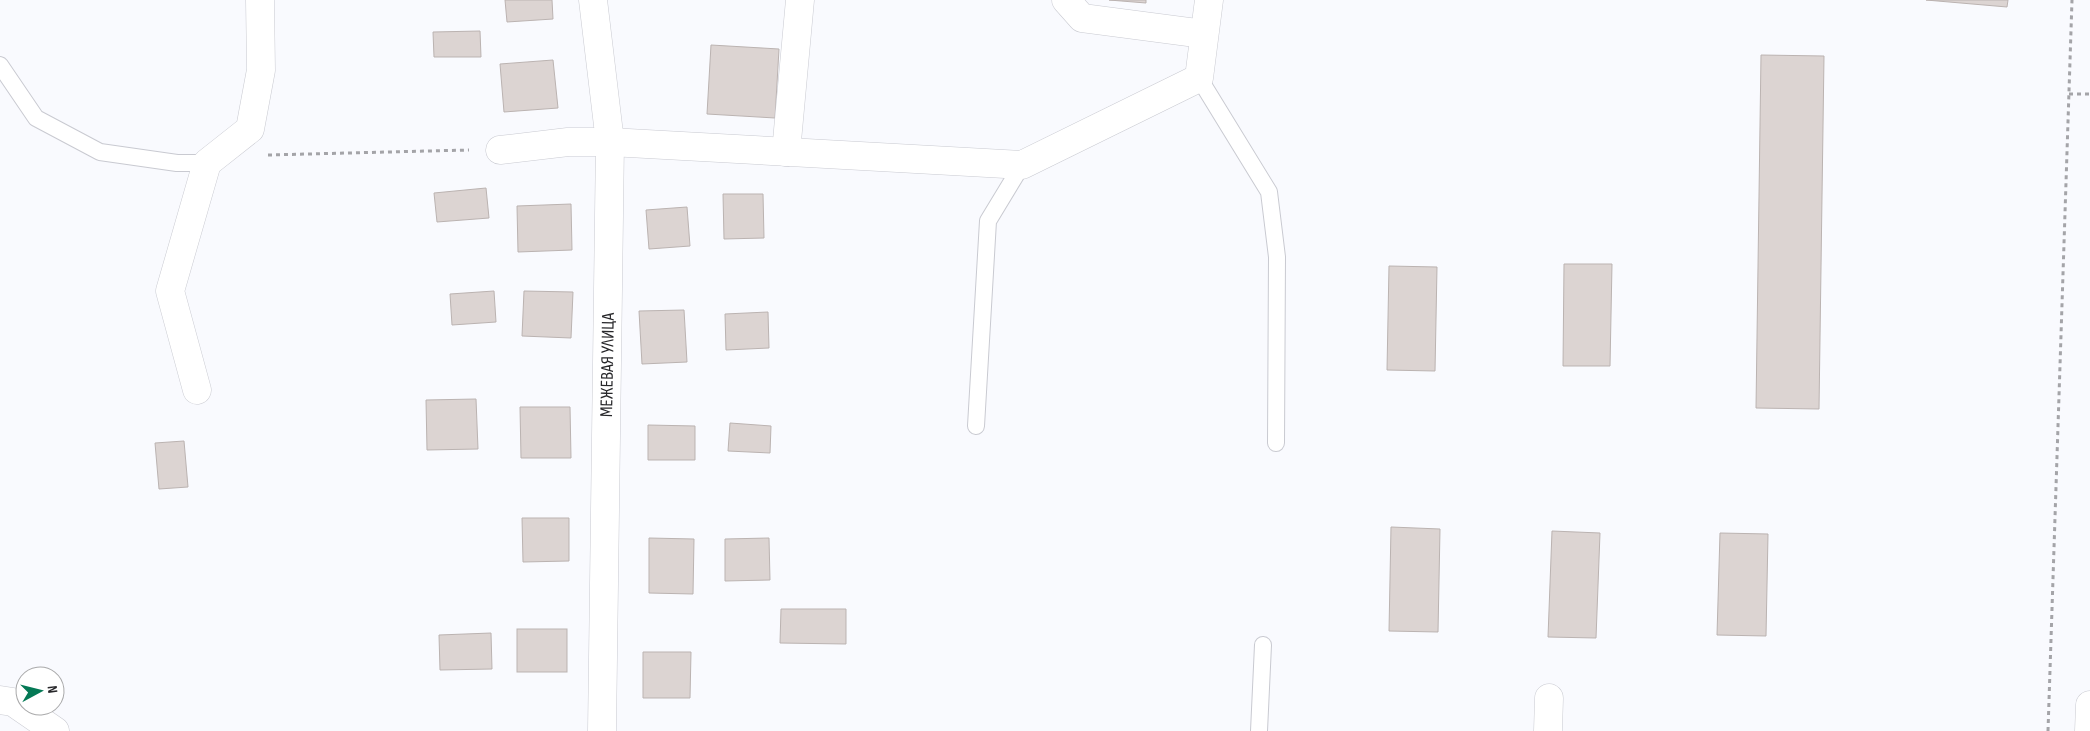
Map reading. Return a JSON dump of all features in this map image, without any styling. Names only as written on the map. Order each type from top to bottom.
[{"type":"street","points":[[197,390],[170,291],[207,163],[250,130],[261,70],[260,0]]},
{"type":"street","name":"МЕЖЕВАЯ УЛИЦА","points":[[594,0],[610,142],[602,731]]},
{"type":"street","points":[[786,152],[800,0]]},
{"type":"street","points":[[1066,0],[1082,18],[1204,34]]},
{"type":"street","points":[[500,150],[568,142],[610,142],[1022,165],[1200,78],[1209,0]]},
{"type":"street","points":[[1548,731],[1549,698]]},
{"type":"street","points":[[0,700],[13,702],[55,731]]},
{"type":"street","points":[[2089,731],[2090,705]]},
{"type":"lane","points":[[0,65],[36,118],[100,152],[177,163],[207,163]]},
{"type":"lane","points":[[1200,78],[1269,192],[1277,257],[1276,444]]},
{"type":"lane","points":[[976,426],[988,221],[1022,165]]},
{"type":"lane","points":[[1259,731],[1263,645]]},
{"type":"path","points":[[2048,731],[2072,0]]},
{"type":"path","points":[[2069,94],[2090,94]]},
{"type":"path","points":[[259,156],[500,150]]},
{"type":"building","points":[[505,0],[552,0],[553,19],[507,22]]},
{"type":"building","points":[[1109,0],[1146,0],[1146,3]]},
{"type":"building","points":[[1926,0],[2008,0],[2007,7]]},
{"type":"building","points":[[480,31],[481,57],[434,57],[433,32]]},
{"type":"building","points":[[711,45],[779,49],[775,118],[707,114]]},
{"type":"building","points":[[1761,55],[1824,56],[1819,409],[1756,408]]},
{"type":"building","points":[[553,60],[558,108],[504,112],[500,64]]},
{"type":"building","points":[[486,188],[489,218],[437,222],[434,193]]},
{"type":"building","points":[[723,194],[763,194],[764,238],[724,239]]},
{"type":"building","points":[[571,204],[572,250],[518,252],[517,206]]},
{"type":"building","points":[[687,207],[690,246],[649,249],[646,210]]},
{"type":"building","points":[[1564,264],[1612,264],[1610,366],[1563,366]]},
{"type":"building","points":[[1389,266],[1437,267],[1435,371],[1387,370]]},
{"type":"building","points":[[494,291],[496,322],[452,325],[450,294]]},
{"type":"building","points":[[524,291],[573,292],[571,338],[522,336]]},
{"type":"building","points":[[684,310],[687,362],[642,364],[639,311]]},
{"type":"building","points":[[768,312],[769,348],[726,350],[725,314]]},
{"type":"building","points":[[476,399],[478,449],[427,450],[426,400]]},
{"type":"building","points":[[520,407],[570,407],[571,458],[521,458]]},
{"type":"building","points":[[730,423],[771,426],[770,453],[728,451]]},
{"type":"building","points":[[648,425],[695,426],[695,460],[648,460]]},
{"type":"building","points":[[184,441],[188,487],[159,489],[155,443]]},
{"type":"building","points":[[522,518],[569,518],[569,561],[523,562]]},
{"type":"building","points":[[1391,527],[1440,529],[1438,632],[1389,631]]},
{"type":"building","points":[[1552,531],[1600,533],[1596,638],[1548,637]]},
{"type":"building","points":[[1720,533],[1768,534],[1766,636],[1717,635]]},
{"type":"building","points":[[649,538],[694,539],[693,594],[649,593]]},
{"type":"building","points":[[769,538],[770,580],[725,581],[725,539]]},
{"type":"building","points":[[781,609],[846,609],[846,644],[780,643]]},
{"type":"building","points":[[517,629],[567,629],[567,672],[517,672]]},
{"type":"building","points":[[491,633],[492,669],[440,670],[439,635]]},
{"type":"building","points":[[643,652],[691,652],[690,698],[643,698]]}]
